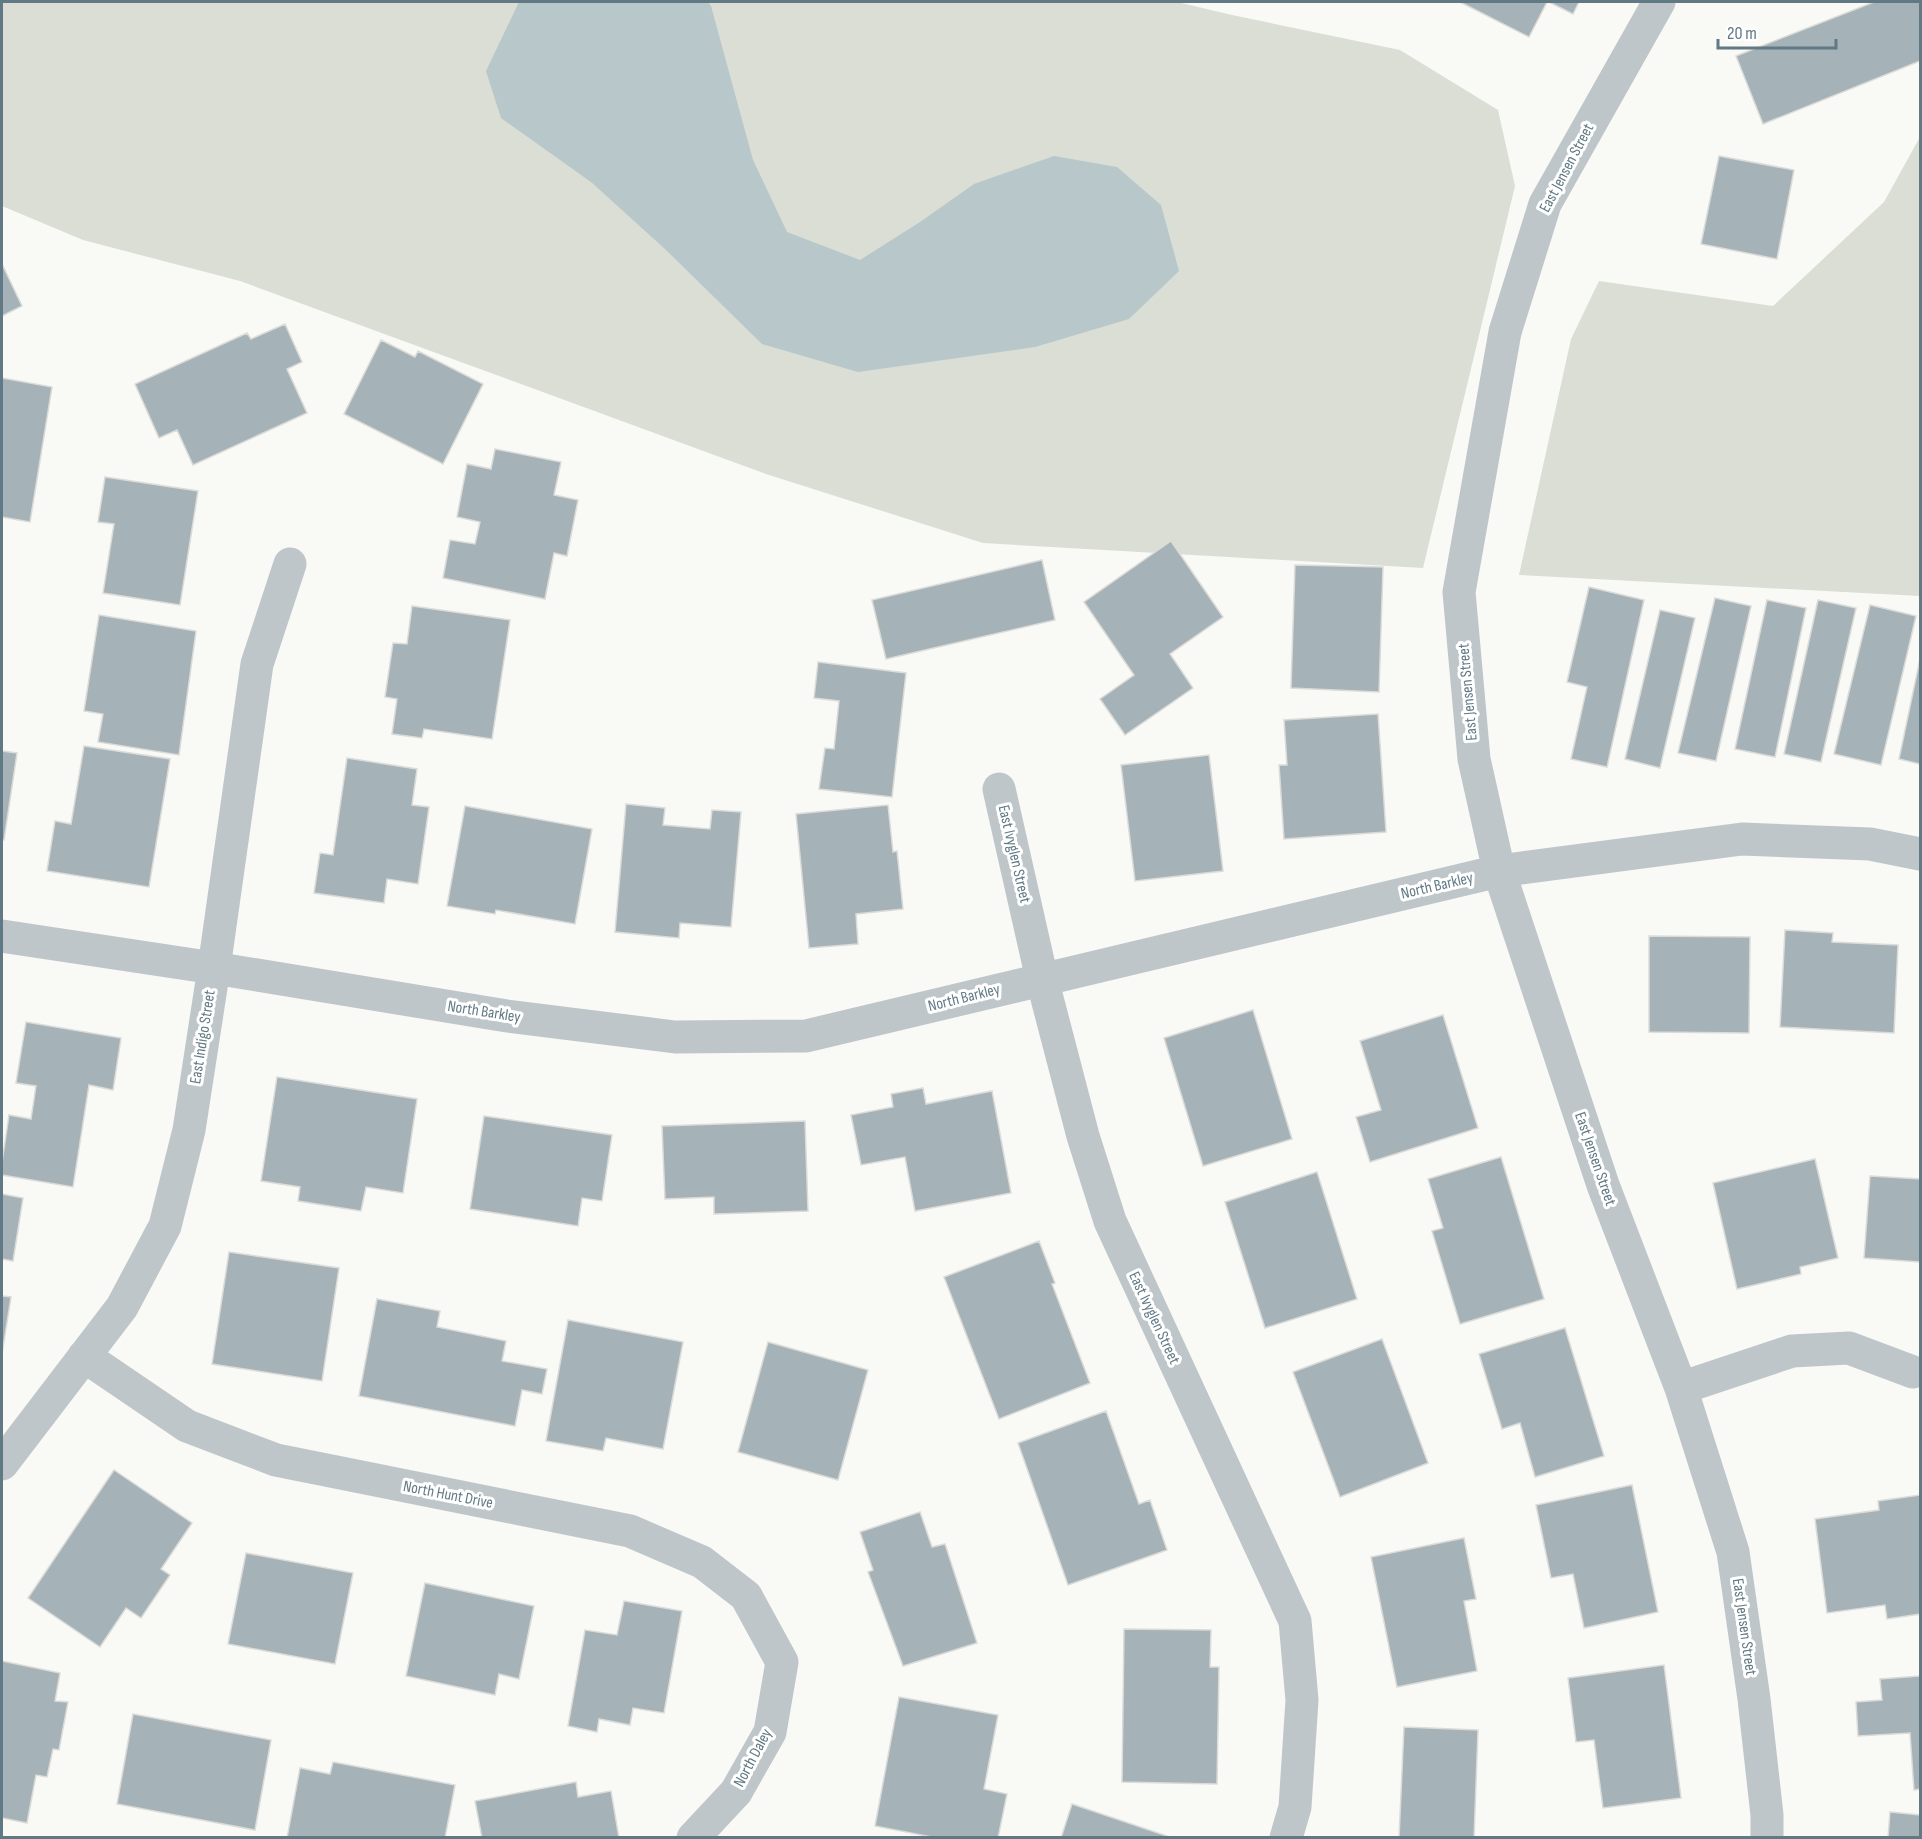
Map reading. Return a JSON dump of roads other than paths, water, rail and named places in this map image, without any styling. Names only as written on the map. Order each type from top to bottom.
[{"type":"street","name":"East Jensen Street","points":[[1659,2],[1545,204],[1505,332],[1459,592],[1474,759],[1499,871],[1603,1185],[1681,1388],[1733,1552],[1754,1699],[1767,1815],[1767,1838]]},
{"type":"street","name":"East Indigo Street","points":[[2,1464],[122,1307],[165,1226],[189,1130],[257,664],[290,564]]},
{"type":"street","name":"East Ivyglen Street","points":[[999,789],[1042,979],[1083,1136],[1110,1221],[1295,1621],[1302,1700],[1295,1807],[1286,1838]]},
{"type":"street","name":"North Barkley","points":[[2,936],[507,1016],[675,1037],[806,1036],[1499,871],[1742,839],[1870,844],[1920,854]]},
{"type":"street","points":[[1681,1388],[1792,1351],[1849,1348],[1914,1372]]},
{"type":"street","name":"North Hunt Drive","points":[[84,1356],[187,1426],[276,1460],[630,1531],[702,1562],[746,1596],[782,1662]]},
{"type":"street","name":"North Daley","points":[[693,1838],[735,1792],[770,1732],[782,1662]]}]
